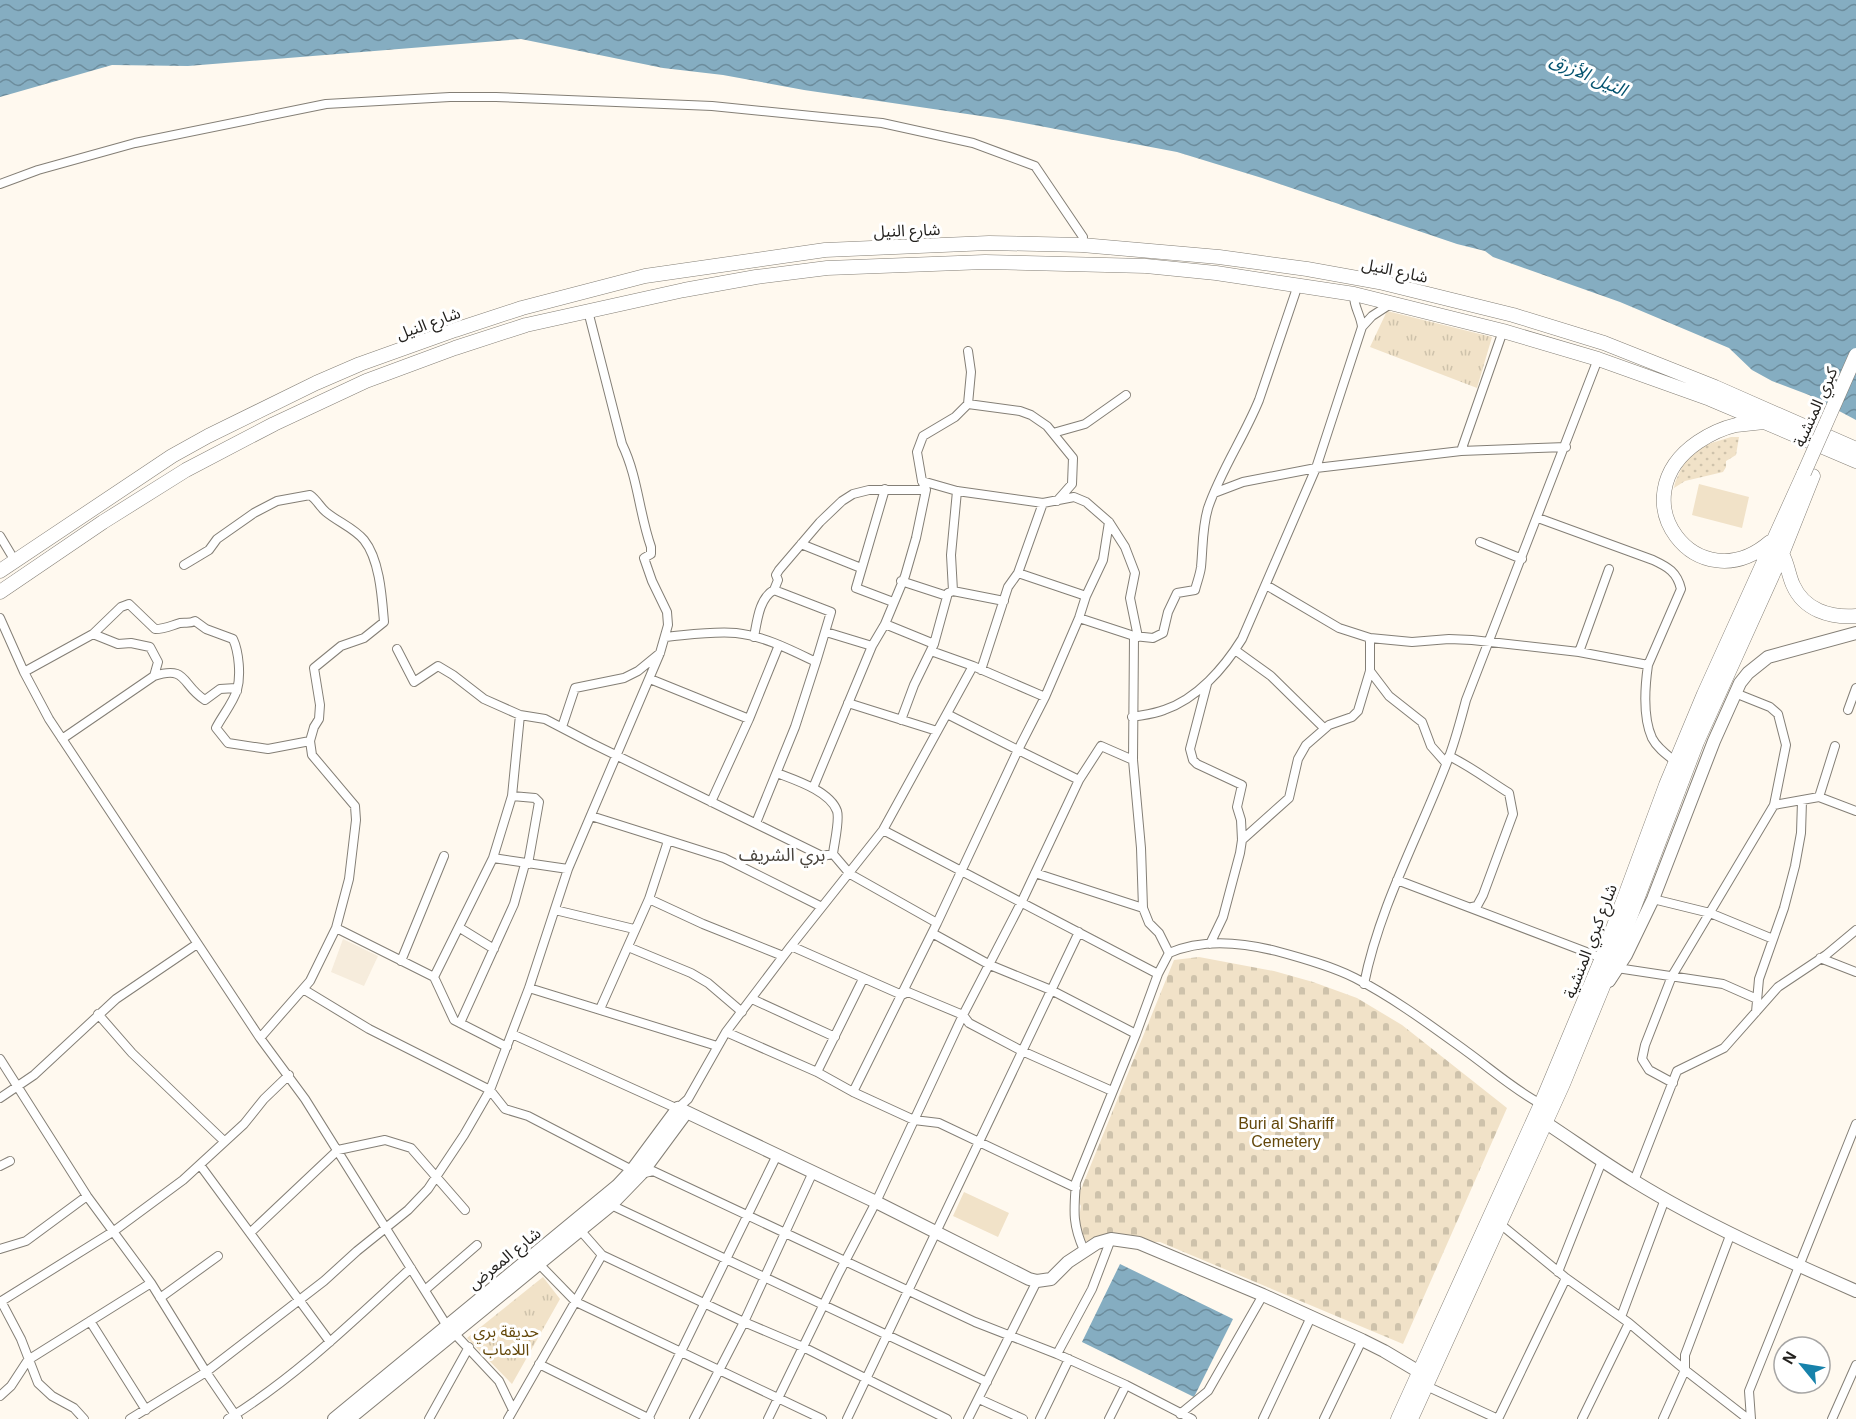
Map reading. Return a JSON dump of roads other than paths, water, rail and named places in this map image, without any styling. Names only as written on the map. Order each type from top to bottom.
[{"type":"main road","name":"شارع النيل","points":[[0,571],[172,456],[316,383],[360,364],[522,308],[655,275],[825,250],[989,243],[1082,245],[1219,257],[1379,282],[1553,327],[1625,351],[1715,387],[1854,458]]},
{"type":"main road","points":[[985,262],[991,251],[989,243]]},
{"type":"main road","points":[[1016,262],[1013,254],[1018,244]]},
{"type":"main road","name":"شارع النيل","points":[[0,592],[161,485],[274,423],[366,381],[526,325],[660,294],[756,277],[828,268],[985,262],[1146,266],[1215,273],[1354,294],[1503,330],[1598,359],[1710,399],[1854,458]]},
{"type":"main road","points":[[682,271],[679,282],[684,290]]},
{"type":"main road","points":[[655,275],[660,294]]},
{"type":"main road","name":"كبري المنشية","points":[[1809,475],[1856,356]]},
{"type":"main road","name":"كبري المنشية","points":[[1809,475],[1856,378]]},
{"type":"main road","points":[[1765,422],[1735,425],[1718,431],[1690,448],[1680,457],[1668,475],[1664,490],[1664,505],[1673,533],[1694,553],[1711,560],[1743,559],[1759,552],[1774,539]]},
{"type":"main road","name":"شارع كبري المنشية","points":[[1411,1419],[1422,1379],[1602,958],[1704,694],[1774,539],[1809,475]]},
{"type":"main road","name":"شارع كبري المنشية","points":[[1398,1419],[1422,1379],[1546,1123],[1600,995],[1698,742],[1782,554],[1809,475]]},
{"type":"main road","points":[[1782,554],[1788,564],[1793,584],[1804,601],[1826,614],[1839,617],[1856,616]]},
{"type":"main road","points":[[1600,995],[1626,955],[1653,899],[1714,741],[1735,693],[1748,673],[1768,657],[1856,633]]},
{"type":"main road","points":[[681,1110],[876,1202],[1005,1268],[1037,1281],[1051,1279],[1068,1262],[1097,1243],[1111,1239],[1126,1240],[1150,1247],[1362,1340],[1384,1351],[1422,1379]]},
{"type":"main road","name":"شارع المعرض","points":[[357,1417],[452,1326],[468,1322],[611,1205],[681,1110]]},
{"type":"main road","points":[[1546,1123],[1602,1161],[1665,1199],[1731,1233],[1856,1291]]},
{"type":"main road","name":"شارع المعرض","points":[[334,1419],[452,1326],[617,1186],[637,1172]]},
{"type":"main road","points":[[996,1262],[1011,1263],[1036,1274],[1050,1271],[1068,1262]]},
{"type":"street","points":[[0,184],[38,170],[135,143],[326,104],[450,97],[496,97],[712,106],[882,123],[973,143],[1035,166],[1083,237],[1082,245]]},
{"type":"street","points":[[1079,618],[1136,637],[1153,638],[1163,633],[1168,612],[1177,593],[1195,590],[1201,568],[1204,523],[1214,493],[1223,470],[1256,408],[1298,285]]},
{"type":"street","points":[[1354,294],[1353,303],[1359,312],[1362,327]]},
{"type":"street","points":[[1132,717],[1163,711],[1185,699],[1207,682],[1235,650],[1248,627],[1316,468],[1362,327],[1372,316],[1392,303]]},
{"type":"street","points":[[130,1419],[144,1414],[206,1372],[300,1301],[385,1227],[408,1210],[437,1178],[490,1090],[529,988],[568,869],[650,679],[668,625],[667,612],[652,581],[645,558],[651,554],[651,547],[634,473],[622,444],[588,311]]},
{"type":"street","points":[[1461,451],[1503,330]]},
{"type":"street","points":[[813,788],[872,646],[885,624],[905,576],[926,490],[922,481],[917,452],[923,436],[955,417],[968,404],[971,372],[968,351]]},
{"type":"street","points":[[1364,984],[1368,964],[1397,880],[1448,760],[1466,700],[1566,447],[1598,359]]},
{"type":"street","points":[[1053,434],[1085,424],[1126,395]]},
{"type":"street","points":[[968,404],[1020,411],[1047,426],[1073,458],[1072,484],[1056,502]]},
{"type":"street","points":[[1214,493],[1243,482],[1316,468],[1461,451],[1566,447]]},
{"type":"street","points":[[922,481],[957,491],[1043,503],[1080,498],[1109,522],[1125,548],[1135,573],[1130,597],[1136,637],[1132,760],[1141,848],[1143,908],[1149,923],[1159,933],[1168,953]]},
{"type":"street","points":[[885,489],[856,588],[893,602]]},
{"type":"street","points":[[774,590],[776,575],[786,561],[820,522],[847,498],[869,490],[926,490]]},
{"type":"street","points":[[901,720],[932,647],[950,593],[957,491]]},
{"type":"street","points":[[184,566],[254,513],[277,501],[310,495],[320,502],[324,510],[364,540],[376,565],[382,592],[384,622],[364,638],[341,646],[314,668],[320,705],[319,719],[310,741],[312,755],[355,806],[356,820],[349,879],[336,928],[310,981],[260,1038]]},
{"type":"street","points":[[512,1034],[681,1110],[726,1032],[883,830],[937,731],[977,668],[1008,586],[1018,573],[1043,503]]},
{"type":"street","points":[[1538,518],[1653,560],[1669,567],[1675,574],[1681,589],[1648,665],[1644,686],[1651,736],[1664,753],[1676,762]]},
{"type":"street","points":[[854,1092],[938,923],[1045,696],[1103,560],[1109,522]]},
{"type":"street","points":[[0,537],[15,561]]},
{"type":"street","points":[[1480,542],[1522,559]]},
{"type":"street","points":[[801,544],[861,568]]},
{"type":"street","points":[[1579,652],[1609,568]]},
{"type":"street","points":[[1018,573],[1086,596]]},
{"type":"street","points":[[901,581],[950,593],[1004,601]]},
{"type":"street","points":[[1266,585],[1340,628],[1370,638],[1393,642],[1460,639],[1579,652],[1648,665]]},
{"type":"street","points":[[754,637],[761,607],[768,593],[774,590],[830,610],[826,632],[795,727],[756,823]]},
{"type":"street","points":[[24,672],[93,634],[121,607],[129,604],[155,629],[167,629],[195,621],[206,629],[233,639],[239,670],[237,691],[216,728],[228,743],[268,749],[310,741]]},
{"type":"street","points":[[0,618],[24,672],[62,740],[260,1038],[289,1075],[425,1290],[469,1347],[500,1381],[513,1410]]},
{"type":"street","points":[[885,624],[977,668],[1045,696]]},
{"type":"street","points":[[826,632],[872,646]]},
{"type":"street","points":[[665,637],[720,633],[754,637],[779,645],[816,662]]},
{"type":"street","points":[[93,634],[118,644],[131,643],[150,647],[158,662],[154,676]]},
{"type":"street","points":[[1242,840],[1289,798],[1300,754],[1306,745],[1324,728],[1352,717],[1358,711],[1370,671],[1370,638]]},
{"type":"street","points":[[711,802],[749,719],[779,645]]},
{"type":"street","points":[[397,649],[414,682],[438,666],[479,695],[520,715],[538,717],[562,727],[822,856],[833,854]]},
{"type":"street","points":[[1235,650],[1271,676],[1324,728]]},
{"type":"street","points":[[562,727],[576,688],[624,678],[638,671],[660,653]]},
{"type":"street","points":[[62,740],[154,676],[169,671],[184,677],[194,693],[205,700],[220,689],[236,688],[237,691]]},
{"type":"street","points":[[1370,671],[1389,696],[1422,722],[1431,746],[1448,760],[1470,766],[1509,793],[1513,814],[1483,894],[1477,906],[1472,907]]},
{"type":"street","points":[[650,679],[749,719]]},
{"type":"street","points":[[1207,682],[1190,749],[1193,760],[1242,785],[1237,807],[1241,820],[1242,840],[1222,917],[1210,944]]},
{"type":"street","points":[[1848,710],[1856,688]]},
{"type":"street","points":[[1673,1083],[1649,1070],[1642,1059],[1645,1045],[1672,976],[1774,805],[1786,745],[1778,714],[1770,708],[1735,693]]},
{"type":"street","points":[[848,703],[937,731]]},
{"type":"street","points":[[947,714],[1079,780]]},
{"type":"street","points":[[434,977],[493,858],[512,796],[520,715]]},
{"type":"street","points":[[768,1419],[876,1202],[963,1014],[1022,901],[1079,780],[1101,746],[1132,760]]},
{"type":"street","points":[[1819,797],[1835,746]]},
{"type":"street","points":[[777,773],[813,788],[831,801],[838,812],[833,854],[850,874],[938,923]]},
{"type":"street","points":[[460,1023],[514,904],[526,864],[539,802],[536,798],[512,796]]},
{"type":"street","points":[[1774,805],[1819,797],[1856,811]]},
{"type":"street","points":[[1756,1012],[1760,979],[1795,866],[1801,833],[1802,801]]},
{"type":"street","points":[[591,816],[724,858],[822,907]]},
{"type":"street","points":[[883,830],[1158,974]]},
{"type":"street","points":[[600,1009],[648,899],[668,841]]},
{"type":"street","points":[[401,961],[444,856]]},
{"type":"street","points":[[493,858],[568,869]]},
{"type":"street","points":[[1035,873],[1143,908]]},
{"type":"street","points":[[1397,880],[1602,958]]},
{"type":"street","points":[[648,899],[783,956]]},
{"type":"street","points":[[1653,899],[1710,913],[1773,939]]},
{"type":"street","points":[[555,910],[634,929]]},
{"type":"street","points":[[336,928],[434,977],[454,1020],[507,1047]]},
{"type":"street","points":[[460,928],[494,949]]},
{"type":"street","points":[[1634,1181],[1677,1071],[1724,1048],[1778,987],[1856,930]]},
{"type":"street","points":[[847,1419],[1079,932]]},
{"type":"street","points":[[932,933],[990,965],[1051,990],[1136,1034]]},
{"type":"street","points":[[0,1098],[34,1075],[116,999],[197,944]]},
{"type":"street","points":[[1084,1250],[1078,1237],[1073,1201],[1083,1163],[1168,953],[1189,945],[1241,944],[1280,952],[1339,972],[1418,1016],[1502,1080],[1540,1104]]},
{"type":"street","points":[[791,946],[863,979],[902,994],[908,992],[963,1014],[969,1023],[1022,1051],[1112,1091]]},
{"type":"street","points":[[628,947],[691,973],[708,983],[742,1012]]},
{"type":"street","points":[[1820,958],[1856,972]]},
{"type":"street","points":[[1617,969],[1723,984],[1757,999]]},
{"type":"street","points":[[817,1072],[863,979]]},
{"type":"street","points":[[529,988],[717,1046]]},
{"type":"street","points":[[303,989],[369,1029],[490,1090],[505,1109],[528,1116],[637,1172],[653,1171],[975,1322],[1070,1359],[1126,1385],[1178,1415],[1192,1419]]},
{"type":"street","points":[[752,999],[835,1037]]},
{"type":"street","points":[[98,1014],[132,1053],[224,1141]]},
{"type":"street","points":[[726,1032],[817,1072],[914,1120],[939,1123],[1076,1188]]},
{"type":"street","points":[[0,1059],[87,1196],[151,1283],[234,1418],[330,1342],[411,1268]]},
{"type":"street","points":[[84,1419],[74,1408],[52,1396],[38,1383],[21,1339],[1,1302],[154,1203],[244,1124],[264,1099],[289,1075]]},
{"type":"street","points":[[1750,1419],[1749,1391],[1854,1138],[1856,1124]]},
{"type":"street","points":[[250,1233],[338,1150],[385,1140],[411,1148],[465,1210]]},
{"type":"street","points":[[539,1364],[649,1419],[777,1155]]},
{"type":"street","points":[[0,1166],[10,1161]]},
{"type":"street","points":[[1558,1272],[1602,1161]]},
{"type":"street","points":[[200,1165],[330,1342]]},
{"type":"street","points":[[694,1419],[744,1322],[813,1172]]},
{"type":"street","points":[[0,1249],[26,1241],[87,1196]]},
{"type":"street","points":[[1621,1317],[1665,1199]]},
{"type":"street","points":[[611,1205],[987,1382]]},
{"type":"street","points":[[1499,1223],[1558,1272],[1629,1323],[1685,1370],[1750,1419]]},
{"type":"street","points":[[580,1230],[602,1255],[744,1322],[804,1347],[947,1419]]},
{"type":"street","points":[[1664,1419],[1685,1370],[1685,1355],[1731,1233]]},
{"type":"street","points":[[1057,1354],[1092,1288],[1111,1239]]},
{"type":"street","points":[[425,1290],[477,1245]]},
{"type":"street","points":[[508,1419],[602,1255]]},
{"type":"street","points":[[160,1298],[218,1256]]},
{"type":"street","points":[[540,1265],[576,1302],[822,1419]]},
{"type":"street","points":[[1422,1379],[1498,1419],[1566,1278]]},
{"type":"street","points":[[968,1419],[1037,1281]]},
{"type":"street","points":[[0,1396],[11,1386],[28,1360],[151,1283]]},
{"type":"street","points":[[1178,1415],[1208,1391],[1263,1295]]},
{"type":"street","points":[[1263,1419],[1311,1317]]},
{"type":"street","points":[[90,1321],[144,1414]]},
{"type":"street","points":[[1582,1419],[1629,1323]]},
{"type":"street","points":[[1324,1419],[1362,1340]]},
{"type":"street","points":[[429,1419],[469,1347]]},
{"type":"street","points":[[1040,1419],[1070,1359]]},
{"type":"street","points":[[1832,1419],[1856,1365]]},
{"type":"street","points":[[1110,1419],[1126,1385]]},
{"type":"street","points":[[979,1399],[1023,1419]]},
{"type":"water","name":"النيل الأزرق","points":[[0,0],[1856,0],[1856,420],[1809,395],[1772,381],[1752,370],[1729,348],[1620,302],[1493,257],[1485,251],[1457,244],[1262,178],[1177,152],[1008,120],[804,90],[723,75],[663,68],[521,39],[188,66],[112,65],[0,97]]},
{"type":"water","points":[[1120,1264],[1233,1319],[1194,1397],[1082,1342]]},
{"type":"district","name":"بري الشريف","points":[[782,855]]},
{"type":"park label","name":"Buri al Shariff Cemetery","points":[[1286,1132]]},
{"type":"park label","name":"حديقة بري اللاماب","points":[[506,1340]]}]
